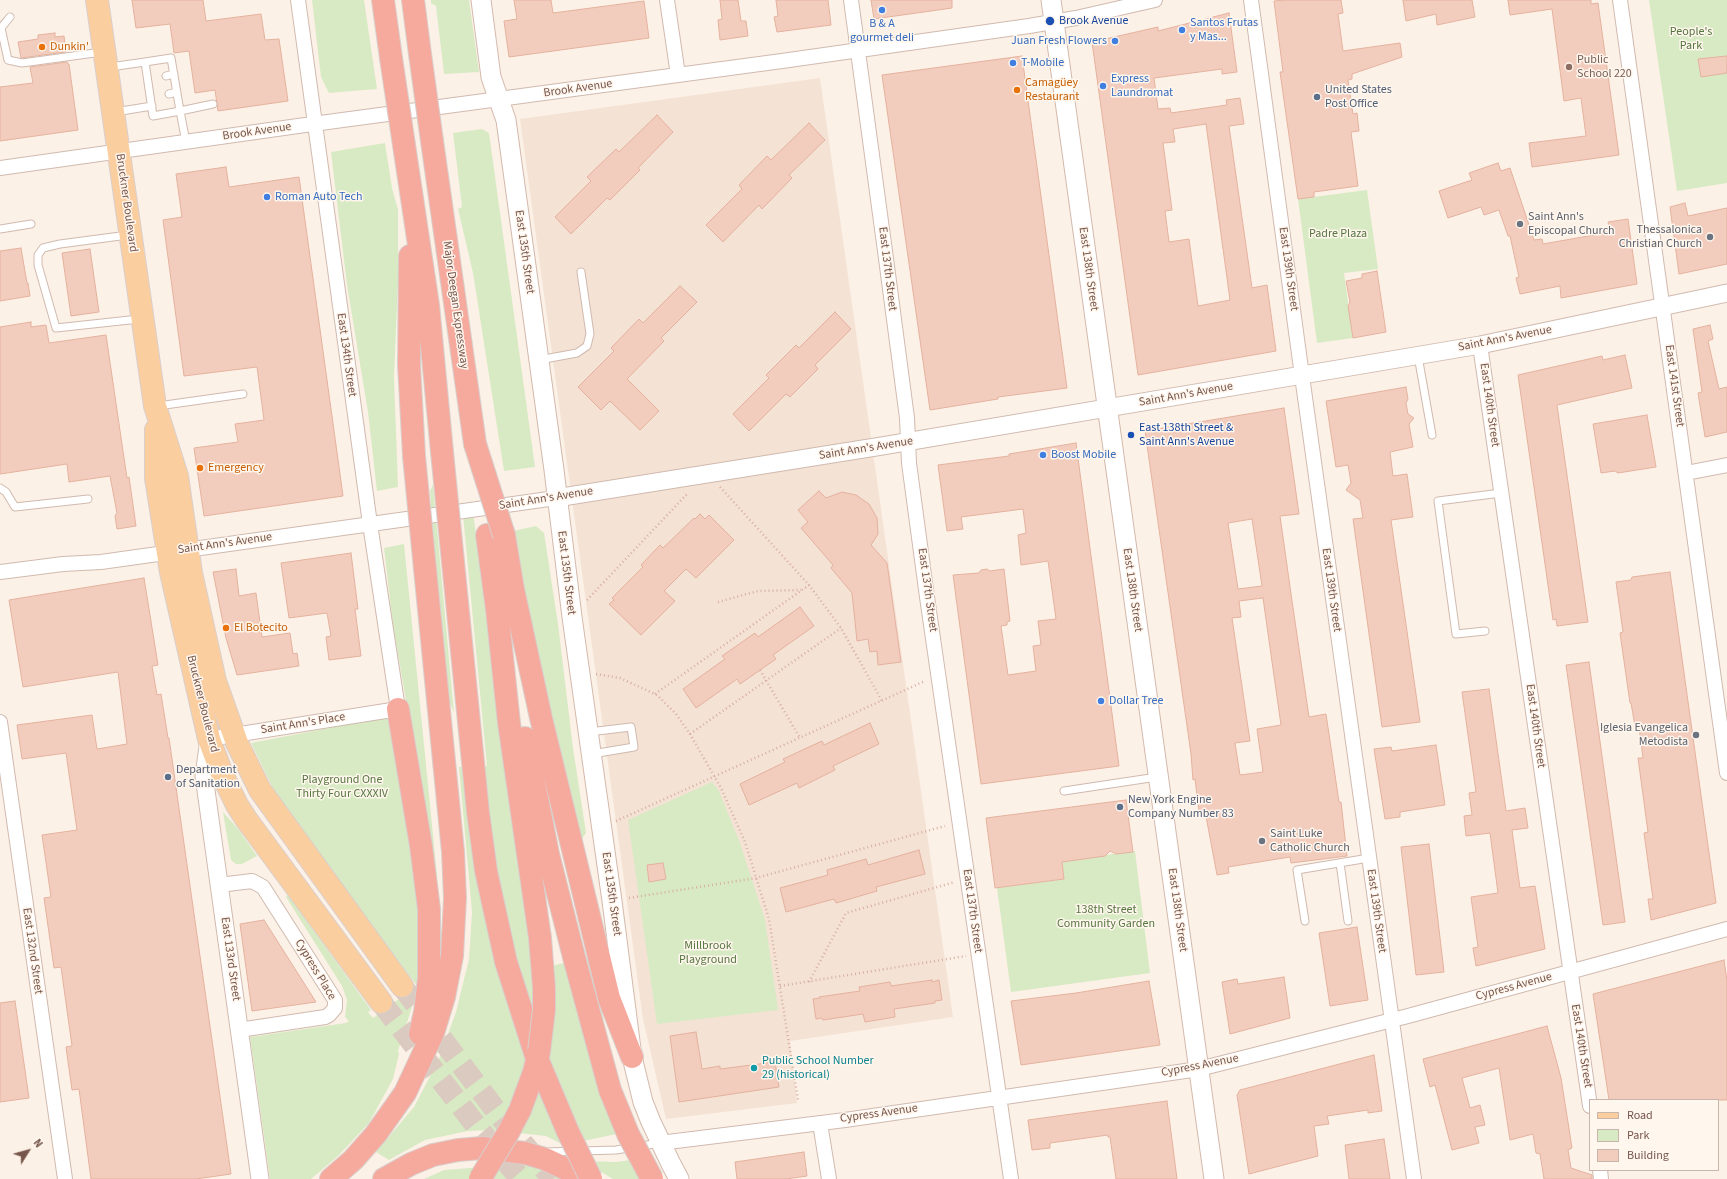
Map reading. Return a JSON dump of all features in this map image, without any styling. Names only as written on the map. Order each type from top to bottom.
[{"type":"highway","points":[[383,0],[428,305],[478,812],[486,872],[506,962],[525,1024],[551,1094],[591,1179]]},
{"type":"highway","name":"Major Deegan Expressway","points":[[413,0],[475,444],[496,535],[497,610]]},
{"type":"highway","points":[[420,0],[420,54]]},
{"type":"highway","points":[[331,1179],[353,1160],[376,1134],[405,1093],[425,1051],[439,1015],[452,956],[455,920],[453,852],[414,456],[411,408],[409,324],[412,201]]},
{"type":"highway","points":[[496,535],[513,589],[541,718],[608,998],[632,1057]]},
{"type":"highway","points":[[497,610],[522,721],[548,854],[610,1090],[628,1134],[652,1179]]},
{"type":"highway","points":[[480,1179],[508,1134],[522,1104],[534,1072],[539,1052],[544,1010],[544,988],[540,938],[509,723],[497,610]]},
{"type":"highway","points":[[398,709],[424,869],[429,909],[430,941],[429,978],[425,1012],[405,1093]]},
{"type":"highway","points":[[384,1179],[411,1164],[445,1152],[482,1148],[525,1153],[551,1161],[587,1179]]},
{"type":"main road","name":"Bruckner Boulevard","points":[[97,0],[142,319],[156,406],[156,478],[215,681],[234,735],[252,776],[269,804],[402,986]]},
{"type":"main road","name":"East 135th Street","points":[[480,0],[492,77],[506,120],[632,1057],[643,1102],[660,1143]]},
{"type":"main road","name":"East 138th Street","points":[[1051,0],[1214,1179]]},
{"type":"main road","name":"Bruckner Boulevard","points":[[178,551],[196,687],[209,739],[227,785],[240,810],[382,1002]]},
{"type":"main road","points":[[660,1143],[680,1179]]},
{"type":"street","name":"East 134th Street","points":[[298,0],[370,524],[398,709]]},
{"type":"street","points":[[667,0],[678,75]]},
{"type":"street","name":"East 137th Street","points":[[851,0],[907,418],[907,442],[967,879],[1011,1179]]},
{"type":"street","name":"Brook Avenue","points":[[0,168],[1054,22],[1154,0]]},
{"type":"street","name":"East 139th Street","points":[[1251,0],[1414,1179]]},
{"type":"street","name":"East 141st Street","points":[[1620,0],[1662,307],[1723,716],[1727,773]]},
{"type":"street","name":"Saint Ann's Avenue","points":[[0,572],[63,564],[101,562],[556,498],[907,442],[1480,345],[1727,293]]},
{"type":"street","name":"East 140th Street","points":[[1480,345],[1589,1099]]},
{"type":"street","points":[[1686,472],[1727,465]]},
{"type":"street","name":"Saint Ann's Place","points":[[209,739],[398,709]]},
{"type":"street","name":"East 132nd Street","points":[[0,722],[65,1179]]},
{"type":"street","name":"East 133rd Street","points":[[209,739],[204,776],[260,1179]]},
{"type":"street","name":"Cypress Place","points":[[219,885],[252,881],[263,887],[336,1000],[335,1008],[329,1015],[240,1030]]},
{"type":"street","name":"Cypress Avenue","points":[[660,1143],[820,1123],[1199,1069],[1391,1020],[1727,929]]},
{"type":"street","points":[[820,1123],[828,1179]]},
{"type":"lane","points":[[10,17],[1,28],[8,60],[22,63],[106,60],[145,62],[171,58],[186,142]]},
{"type":"lane","points":[[145,62],[151,79],[154,96],[152,106],[154,116],[213,104]]},
{"type":"lane","points":[[166,76],[174,74]]},
{"type":"lane","points":[[169,94],[177,92]]},
{"type":"lane","points":[[113,112],[152,106]]},
{"type":"lane","points":[[0,229],[31,224]]},
{"type":"lane","points":[[130,235],[60,244],[43,248],[38,255],[38,265],[56,328],[142,319]]},
{"type":"lane","points":[[539,360],[577,353],[587,346],[590,334],[581,272]]},
{"type":"lane","points":[[1418,356],[1432,435]]},
{"type":"lane","points":[[156,406],[243,394]]},
{"type":"lane","points":[[0,488],[6,492],[15,507],[88,499]]},
{"type":"lane","points":[[1485,631],[1456,634],[1438,501],[1501,493]]},
{"type":"lane","points":[[588,732],[631,727],[634,747],[592,754]]},
{"type":"lane","points":[[1064,791],[1158,777]]},
{"type":"lane","points":[[1305,921],[1297,870],[1369,858]]},
{"type":"lane","points":[[1340,863],[1348,921]]},
{"type":"lane","points":[[525,1153],[616,1150],[660,1143]]},
{"type":"path","points":[[572,617],[708,473],[809,585],[841,628],[882,701]]},
{"type":"path","points":[[655,694],[809,585]]},
{"type":"path","points":[[718,602],[758,591],[802,590]]},
{"type":"path","points":[[690,734],[841,628]]},
{"type":"path","points":[[760,670],[800,738]]},
{"type":"path","points":[[580,671],[620,678],[655,694],[676,714],[690,734],[721,788],[744,842],[769,919],[798,1100]]},
{"type":"path","points":[[602,827],[939,675]]},
{"type":"path","points":[[612,901],[756,878],[959,822]]},
{"type":"path","points":[[809,982],[846,913],[967,879]]},
{"type":"path","points":[[780,986],[978,954]]},
{"type":"shaded area","points":[[820,78],[953,1017],[790,1041],[797,1103],[666,1119],[643,1019],[520,119]]},
{"type":"green space","points":[[312,0],[364,0],[377,89],[329,93],[321,77]]},
{"type":"green space","points":[[431,0],[469,0],[479,72],[444,74],[436,6],[431,3]]},
{"type":"green space","name":"People's Park","points":[[1649,0],[1727,0],[1727,183],[1677,191]]},
{"type":"green space","points":[[482,129],[489,133],[535,467],[504,471],[473,273],[458,209],[462,207],[453,133]]},
{"type":"green space","points":[[385,143],[392,188],[398,210],[398,282],[394,377],[398,487],[377,491],[368,412],[347,285],[331,152]]},
{"type":"green space","name":"Padre Plaza","points":[[1367,190],[1378,269],[1344,273],[1353,338],[1317,343],[1298,199]]},
{"type":"green space","points":[[433,485],[454,713],[449,701],[436,577],[430,491]]},
{"type":"green space","points":[[472,503],[491,658],[533,970],[591,957],[626,1132],[564,1145],[546,1136],[491,1130],[468,1131],[425,1140],[389,1160],[376,1152],[414,1107],[438,1061],[456,1012],[469,959],[472,912],[459,767],[487,766],[462,504]]},
{"type":"green space","points":[[536,526],[544,533],[558,624],[573,748],[586,833],[581,840],[518,569],[513,531]]},
{"type":"green space","points":[[404,544],[437,875],[438,892],[435,896],[415,753],[393,625],[384,548]]},
{"type":"green space","name":"Playground One Thirty Four CXXXIV","points":[[391,716],[420,882],[418,987],[283,809],[251,743]]},
{"type":"green space","name":"Millbrook Playground","points":[[712,782],[718,789],[740,843],[765,920],[778,1010],[657,1024],[628,820]]},
{"type":"green space","points":[[223,812],[239,830],[257,856],[242,864],[236,864],[231,860]]},
{"type":"green space","name":"138th Street Community Garden","points":[[1135,851],[1150,973],[1011,992],[997,888],[1064,879],[1062,861]]},
{"type":"green space","points":[[288,895],[371,1010],[368,1012],[373,1018],[410,991],[417,991],[398,1051],[399,1054],[393,1079],[369,1123],[338,1156],[311,1179],[270,1179],[250,1037],[346,1023],[349,1021],[345,1017],[347,1000],[342,986],[286,897]]},
{"type":"green space","points":[[640,1159],[650,1179],[613,1179],[584,1161],[615,1162]]},
{"type":"green space","points":[[522,1164],[562,1175],[569,1179],[424,1179],[444,1170]]},
{"type":"building","points":[[132,0],[203,0],[206,21],[261,14],[265,40],[279,39],[288,101],[218,111],[215,90],[195,93],[189,51],[174,53],[170,24],[136,28]]},
{"type":"building","points":[[514,0],[551,0],[553,13],[644,1],[649,38],[509,57],[504,21],[517,19]]},
{"type":"building","points":[[720,0],[738,0],[741,21],[746,21],[748,36],[720,40],[718,20],[722,19]]},
{"type":"building","points":[[776,0],[828,0],[831,25],[777,32],[774,17],[778,16]]},
{"type":"building","points":[[871,0],[952,0],[952,8],[874,19]]},
{"type":"building","points":[[1341,0],[1343,13],[1338,14],[1343,51],[1400,43],[1402,57],[1352,74],[1352,79],[1348,80],[1353,114],[1357,113],[1359,131],[1351,132],[1358,186],[1314,192],[1314,197],[1298,199],[1280,72],[1283,72],[1274,1]]},
{"type":"building","points":[[1403,0],[1472,0],[1475,17],[1437,25],[1436,14],[1406,21]]},
{"type":"building","points":[[1508,0],[1591,0],[1591,4],[1598,3],[1619,155],[1532,167],[1529,143],[1586,136],[1581,98],[1564,101],[1552,9],[1510,15]]},
{"type":"building","points":[[1229,13],[1237,72],[1222,74],[1222,69],[1154,78],[1158,109],[1170,108],[1171,113],[1227,105],[1226,100],[1240,98],[1244,124],[1229,126],[1252,288],[1267,285],[1276,351],[1138,375],[1092,42],[1158,27],[1158,31]],"holes":[[[1206,124],[1230,300],[1198,306],[1189,239],[1169,242],[1165,211],[1172,210],[1163,143],[1175,142],[1173,129]]]},
{"type":"building","name":"Dunkin'","points":[[55,33],[55,37],[64,36],[66,52],[21,58],[18,42],[38,39],[38,35]]},
{"type":"building","points":[[1022,56],[1067,388],[998,397],[998,399],[930,410],[882,75]]},
{"type":"building","points":[[1727,56],[1727,73],[1701,77],[1698,59]]},
{"type":"building","points":[[67,62],[69,64],[78,130],[0,141],[0,87],[33,83],[30,67]]},
{"type":"building","points":[[657,115],[673,132],[638,168],[640,170],[610,200],[607,198],[571,234],[555,217],[591,181],[587,177],[616,149],[619,152]]},
{"type":"building","points":[[809,123],[825,140],[789,175],[792,178],[762,209],[759,205],[723,242],[706,225],[742,189],[739,185],[767,156],[771,160]]},
{"type":"building","points":[[1498,163],[1501,171],[1510,168],[1534,240],[1542,239],[1543,244],[1610,231],[1608,222],[1628,219],[1637,284],[1561,298],[1560,286],[1520,294],[1516,278],[1519,277],[1510,236],[1508,236],[1499,210],[1484,215],[1481,207],[1448,218],[1439,191],[1472,180],[1469,173]]},
{"type":"building","points":[[226,167],[229,187],[299,177],[343,496],[204,516],[194,448],[238,442],[235,424],[264,420],[257,367],[184,376],[163,220],[182,217],[176,174]]},
{"type":"building","points":[[1685,203],[1688,216],[1727,208],[1727,264],[1679,274],[1670,207]]},
{"type":"building","points":[[21,248],[30,296],[0,301],[0,251]]},
{"type":"building","points":[[90,249],[99,312],[71,316],[62,253]]},
{"type":"building","points":[[1377,271],[1386,332],[1353,338],[1348,306],[1350,302],[1346,281],[1362,278],[1362,274]]},
{"type":"building","points":[[680,286],[697,302],[661,338],[664,341],[627,379],[659,411],[640,430],[610,401],[601,410],[578,387],[614,351],[611,348],[639,319],[643,323]]},
{"type":"building","points":[[835,312],[851,329],[815,365],[818,369],[790,397],[786,394],[749,431],[733,414],[769,378],[766,375],[796,345],[799,348]]},
{"type":"building","points":[[31,322],[31,327],[46,325],[49,343],[106,335],[127,478],[129,477],[136,526],[117,529],[115,516],[117,513],[110,476],[69,482],[67,464],[0,474],[0,327]]},
{"type":"building","points":[[1710,325],[1713,339],[1708,341],[1719,389],[1727,387],[1727,432],[1705,437],[1698,393],[1702,392],[1693,329]]},
{"type":"building","points":[[1625,355],[1632,388],[1557,405],[1588,622],[1557,626],[1556,619],[1553,620],[1518,375],[1602,356],[1603,360]]},
{"type":"building","points":[[1406,387],[1408,414],[1414,418],[1409,424],[1413,447],[1390,452],[1393,476],[1407,474],[1413,517],[1391,520],[1420,722],[1382,727],[1353,519],[1363,518],[1360,500],[1346,490],[1351,483],[1348,465],[1336,467],[1326,401]]},
{"type":"building","points":[[1284,408],[1299,514],[1280,516],[1309,717],[1326,714],[1339,802],[1341,802],[1347,856],[1291,863],[1290,857],[1228,867],[1229,873],[1217,875],[1205,811],[1199,811],[1195,779],[1193,780],[1191,754],[1145,431]],"holes":[[[1252,519],[1262,586],[1238,589],[1228,523]],[[1263,598],[1281,725],[1257,729],[1263,772],[1240,775],[1235,743],[1250,741],[1232,618],[1241,617],[1239,601]]]},
{"type":"building","points":[[1647,415],[1656,467],[1618,473],[1615,471],[1601,473],[1593,424]]},
{"type":"building","points":[[1076,443],[1119,766],[981,784],[953,575],[979,573],[981,570],[987,569],[990,571],[1004,569],[1010,621],[1007,622],[1007,625],[1001,626],[1008,675],[1036,671],[1033,646],[1041,645],[1038,621],[1056,619],[1048,561],[1021,565],[1018,535],[1026,533],[1023,509],[961,517],[963,529],[947,531],[938,465],[1009,456],[1009,454]]},
{"type":"building","points":[[819,491],[826,498],[842,492],[856,495],[869,504],[877,518],[878,534],[871,545],[887,563],[901,662],[878,665],[877,651],[870,652],[868,639],[857,641],[852,593],[831,568],[833,565],[801,528],[808,522],[798,510]]},
{"type":"building","points":[[700,514],[705,519],[709,515],[734,540],[696,578],[686,569],[664,591],[675,601],[641,635],[609,604],[614,600],[612,598],[643,567],[641,565],[660,545],[663,548]]},
{"type":"building","points":[[351,553],[358,609],[355,609],[361,656],[329,660],[326,637],[331,636],[327,613],[289,618],[281,563]]},
{"type":"building","points":[[236,569],[239,596],[256,593],[262,637],[290,633],[293,654],[297,653],[299,666],[237,675],[226,638],[213,572]]},
{"type":"building","points":[[1670,572],[1716,903],[1651,920],[1648,899],[1653,899],[1644,833],[1648,832],[1638,758],[1643,758],[1639,727],[1635,726],[1630,703],[1620,633],[1623,632],[1616,582],[1631,580],[1632,577]]},
{"type":"building","points":[[144,578],[158,665],[152,666],[157,695],[161,694],[169,738],[231,1174],[196,1179],[91,1179],[79,1089],[72,1090],[66,1047],[72,1046],[61,967],[54,968],[44,898],[51,897],[42,835],[77,830],[66,753],[22,759],[17,725],[92,715],[97,749],[127,744],[118,672],[23,687],[9,600]]},
{"type":"building","points":[[800,607],[814,626],[773,655],[776,659],[740,684],[737,679],[696,708],[683,689],[725,659],[722,656],[755,633],[758,637]]},
{"type":"building","points":[[1589,662],[1625,922],[1603,925],[1566,665]]},
{"type":"building","points":[[1489,689],[1506,811],[1525,808],[1528,828],[1512,830],[1520,888],[1535,886],[1545,949],[1476,966],[1473,948],[1478,947],[1471,897],[1498,893],[1490,833],[1466,836],[1464,816],[1472,815],[1469,793],[1476,792],[1462,692]]},
{"type":"building","points":[[870,723],[879,744],[833,766],[835,770],[799,788],[797,783],[749,805],[740,784],[785,762],[783,759],[822,741],[824,745]]},
{"type":"building","points":[[1436,745],[1445,805],[1400,812],[1400,817],[1385,819],[1374,749],[1391,747],[1392,751]]},
{"type":"building","points":[[1126,800],[1133,852],[1116,854],[1110,851],[1105,856],[1062,862],[1064,879],[995,888],[986,818]]},
{"type":"building","points":[[1429,844],[1444,972],[1416,975],[1401,847]]},
{"type":"building","points":[[919,850],[925,874],[876,887],[877,891],[836,903],[834,899],[786,912],[780,888],[828,875],[827,870],[866,859],[868,865]]},
{"type":"building","points":[[663,863],[666,879],[649,882],[647,865]]},
{"type":"building","points":[[264,920],[316,1002],[252,1011],[240,924]]},
{"type":"building","points":[[1357,927],[1368,1000],[1330,1006],[1319,933]]},
{"type":"building","points":[[1724,960],[1727,981],[1727,1100],[1609,1099],[1593,994]]},
{"type":"building","points":[[1284,977],[1290,1018],[1230,1034],[1222,982],[1237,979],[1238,984]]},
{"type":"building","points":[[932,980],[932,982],[939,980],[942,1000],[935,1001],[935,1003],[894,1009],[895,1017],[865,1022],[863,1014],[823,1020],[822,1018],[816,1019],[813,999],[860,991],[859,987],[890,982],[891,986]]},
{"type":"building","points":[[1149,981],[1160,1045],[1021,1065],[1011,1001],[1076,993]]},
{"type":"building","points":[[15,1001],[29,1098],[0,1102],[0,1003]]},
{"type":"building","points":[[1547,1026],[1561,1078],[1572,1148],[1568,1150],[1571,1168],[1592,1175],[1592,1179],[1544,1179],[1540,1154],[1536,1153],[1533,1134],[1510,1140],[1499,1068],[1462,1078],[1470,1108],[1480,1105],[1485,1125],[1475,1127],[1479,1143],[1452,1150],[1435,1085],[1430,1087],[1423,1059]]},
{"type":"building","name":"Public School Number 29 (historical)","points":[[696,1032],[702,1069],[720,1066],[720,1069],[775,1062],[779,1087],[679,1102],[670,1036]]},
{"type":"building","points":[[1374,1055],[1382,1111],[1368,1113],[1368,1110],[1327,1116],[1329,1124],[1314,1126],[1318,1156],[1249,1174],[1237,1095],[1240,1090]]},
{"type":"building","points":[[1167,1101],[1177,1179],[1116,1179],[1110,1137],[1108,1137],[1108,1135],[1050,1143],[1050,1148],[1032,1150],[1028,1120]]},
{"type":"building","points":[[1384,1139],[1390,1179],[1349,1179],[1345,1145]]},
{"type":"building","points":[[804,1152],[807,1176],[786,1179],[737,1179],[735,1162]]},
{"type":"tunnel","points":[[402,986],[503,1120],[553,1179]]},
{"type":"tunnel","points":[[381,1002],[481,1132],[521,1179]]},
{"type":"place","name":"B & A gourmet deli","points":[[882,10]]},
{"type":"place","name":"Brook Avenue","points":[[1050,21]]},
{"type":"place","name":"Santos Frutas y Mas...","points":[[1182,30]]},
{"type":"place","name":"Juan Fresh Flowers","points":[[1115,41]]},
{"type":"place","name":"Dunkin'","points":[[42,47]]},
{"type":"place","name":"T-Mobile","points":[[1013,63]]},
{"type":"place","name":"Public School 220","points":[[1569,67]]},
{"type":"place","name":"Express Laundromat","points":[[1103,86]]},
{"type":"place","name":"Camagüey Restaurant","points":[[1017,90]]},
{"type":"place","name":"United States Post Office","points":[[1317,97]]},
{"type":"place","name":"Roman Auto Tech","points":[[267,197]]},
{"type":"place","name":"Saint Ann's Episcopal Church","points":[[1520,224]]},
{"type":"place","name":"Thessalonica Christian Church","points":[[1710,237]]},
{"type":"place","name":"East 138th Street & Saint Ann's Avenue","points":[[1131,435]]},
{"type":"place","name":"Boost Mobile","points":[[1043,455]]},
{"type":"place","name":"Emergency","points":[[200,468]]},
{"type":"place","name":"El Botecito","points":[[226,628]]},
{"type":"place","name":"Dollar Tree","points":[[1101,701]]},
{"type":"place","name":"Iglesia Evangelica Metodista","points":[[1696,735]]},
{"type":"place","name":"Department of Sanitation","points":[[168,777]]},
{"type":"place","name":"New York Engine Company Number 83","points":[[1120,807]]},
{"type":"place","name":"Saint Luke Catholic Church","points":[[1262,841]]},
{"type":"place","name":"Public School Number 29 (historical)","points":[[754,1068]]}]
